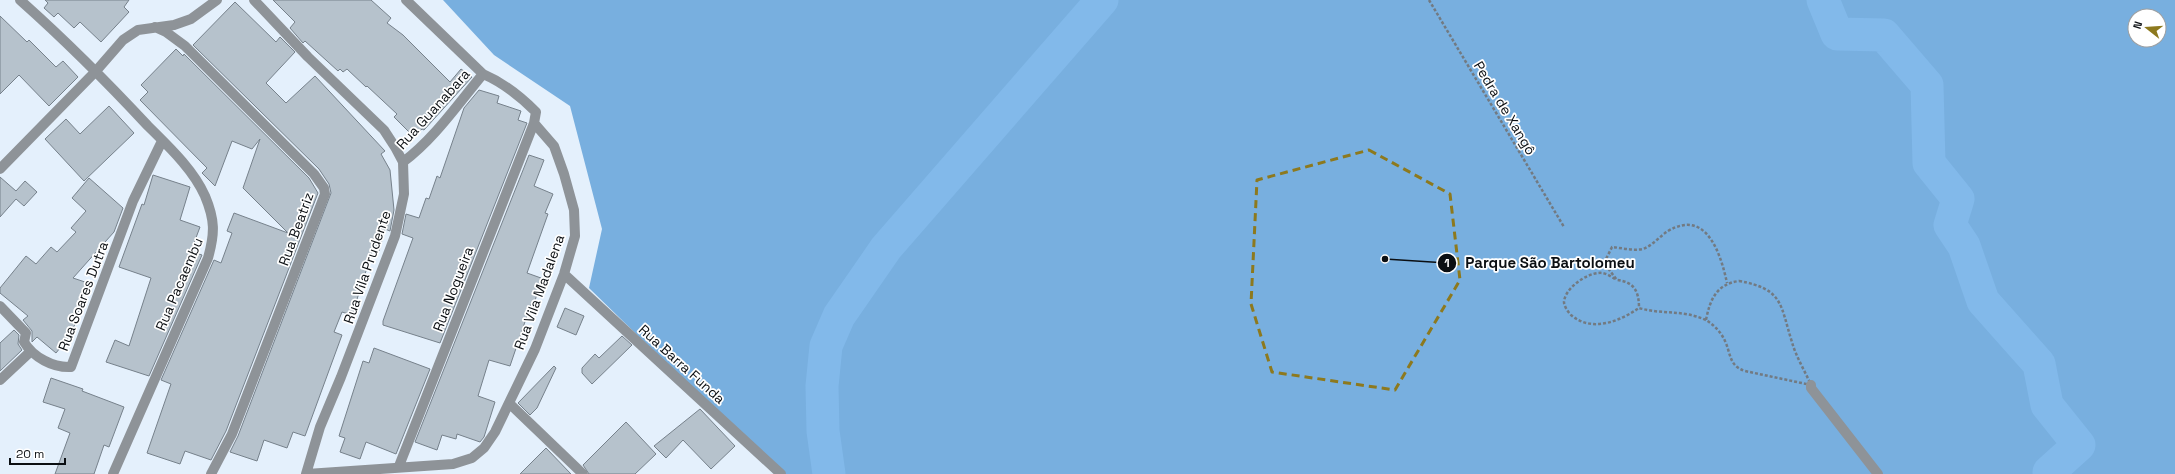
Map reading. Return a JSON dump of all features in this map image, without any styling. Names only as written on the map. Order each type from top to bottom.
[{"type":"street","name":"Rua Pacaembu","points":[[20,0],[72,46],[162,141],[197,181],[211,216],[214,236],[208,258],[112,474]]},
{"type":"street","points":[[0,169],[96,71],[123,40],[138,30],[174,25],[191,19],[217,0]]},
{"type":"street","name":"Rua Vila Prudente","points":[[254,0],[308,57],[384,130],[396,146],[403,162],[404,194],[396,236],[320,427],[307,474]]},
{"type":"street","name":"Rua Vila Madalena","points":[[307,474],[400,466],[453,464],[472,458],[484,448],[495,432],[510,404],[534,349],[564,274],[575,236],[574,210],[564,174],[554,146],[534,123],[536,112],[519,96],[499,81],[483,74],[406,0]]},
{"type":"street","name":"Rua Beatriz","points":[[155,27],[174,37],[197,58],[314,174],[324,188],[325,194],[232,434],[211,474]]},
{"type":"street","name":"Rua Guanabara","points":[[403,162],[414,154],[437,130],[483,74]]},
{"type":"street","name":"Rua Nogueira","points":[[400,466],[534,123]]},
{"type":"street","name":"Rua Soares Dutra","points":[[30,352],[61,367],[71,366],[134,201],[162,141]]},
{"type":"street","name":"Rua Barra Funda","points":[[564,274],[781,474]]},
{"type":"street","points":[[0,306],[26,334],[24,342],[30,352],[0,380]]},
{"type":"street","points":[[1811,385],[1811,388],[1878,474]]},
{"type":"street","points":[[510,404],[583,474]]},
{"type":"path","name":"Pedra de Xangô","points":[[1429,0],[1564,227]]},
{"type":"path","points":[[1617,280],[1604,263],[1612,247],[1645,248],[1668,231],[1684,226],[1702,230],[1713,240],[1722,260],[1727,283]]},
{"type":"path","points":[[1639,308],[1637,291],[1633,285],[1626,281],[1617,280],[1607,274],[1599,273],[1588,276],[1567,293],[1564,302],[1568,312],[1577,320],[1589,324],[1608,324],[1623,319],[1639,308],[1650,311],[1685,312],[1706,320],[1720,332],[1733,364],[1738,369],[1811,385]]},
{"type":"path","points":[[1706,320],[1708,309],[1715,294],[1727,283],[1739,281],[1758,285],[1776,296],[1784,312],[1792,343],[1811,385]]},
{"type":"highlighted area","points":[[1369,150],[1450,194],[1460,280],[1395,390],[1272,372],[1251,304],[1257,180]]},
{"type":"shaded area","points":[[443,0],[2175,0],[2175,474],[780,474],[589,288],[602,229],[570,106],[494,55]]},
{"type":"building","points":[[45,0],[129,0],[124,7],[129,12],[101,42],[80,22],[74,28],[58,13],[54,17],[44,8],[48,3]]},
{"type":"building","points":[[273,0],[371,0],[391,18],[387,23],[403,35],[450,82],[461,69],[472,77],[424,130],[422,129],[414,137],[394,117],[397,114],[347,69],[343,72],[340,69],[338,71],[305,41],[303,43],[290,28],[295,22]]},
{"type":"building","points":[[235,2],[276,42],[280,37],[295,52],[266,83],[286,103],[315,76],[385,151],[381,154],[390,170],[394,210],[390,231],[385,229],[379,251],[373,249],[352,315],[342,312],[334,332],[342,335],[305,436],[293,432],[287,448],[264,440],[257,461],[230,452],[238,436],[331,193],[329,184],[319,169],[193,45]]},
{"type":"building","points":[[0,16],[27,42],[29,40],[56,67],[63,61],[78,77],[49,106],[19,75],[0,94]]},
{"type":"building","points":[[176,49],[183,56],[184,54],[309,178],[318,193],[226,431],[211,460],[185,451],[180,464],[147,453],[171,384],[161,380],[214,260],[221,263],[232,233],[227,231],[234,213],[288,233],[243,188],[260,139],[252,149],[232,141],[215,186],[202,173],[207,168],[140,100],[148,92],[141,85]]},
{"type":"building","points":[[479,90],[499,96],[497,103],[521,111],[518,120],[527,123],[440,343],[383,325],[383,321],[413,238],[402,234],[406,214],[419,218],[426,198],[429,199],[437,176],[440,178],[464,108]]},
{"type":"building","points":[[109,106],[134,133],[84,181],[45,139],[66,119],[80,134]]},
{"type":"building","points":[[529,155],[544,160],[534,186],[553,194],[545,213],[548,214],[527,273],[541,278],[534,305],[531,304],[510,366],[489,360],[478,396],[495,402],[484,437],[480,442],[457,434],[456,439],[442,435],[437,450],[415,442]]},
{"type":"building","points":[[153,175],[190,187],[180,220],[200,227],[191,251],[202,255],[149,376],[106,362],[115,340],[129,346],[151,278],[119,267],[142,204],[144,205]]},
{"type":"building","points":[[0,177],[16,191],[25,181],[37,192],[24,206],[16,199],[0,217]]},
{"type":"building","points":[[89,178],[123,208],[114,232],[73,278],[88,283],[72,333],[56,353],[37,337],[32,342],[32,331],[23,320],[28,316],[0,293],[0,288],[26,256],[36,264],[51,247],[57,252],[76,232],[71,228],[86,211],[72,198]]},
{"type":"building","points":[[565,308],[584,316],[576,335],[557,327]]},
{"type":"building","points":[[14,330],[19,335],[18,344],[22,350],[0,371],[0,343]]},
{"type":"building","points":[[622,336],[632,345],[592,384],[582,373],[582,368],[595,354],[599,358]]},
{"type":"building","points":[[374,348],[430,369],[396,454],[366,442],[360,459],[340,452],[345,438],[339,436],[363,361],[369,363]]},
{"type":"building","points":[[554,366],[556,368],[537,408],[530,415],[518,403]]},
{"type":"building","points":[[51,378],[83,389],[82,391],[124,407],[109,447],[104,445],[94,474],[55,474],[70,433],[58,428],[65,409],[43,402]]},
{"type":"building","points":[[700,409],[735,446],[711,469],[683,440],[666,458],[654,446]]},
{"type":"building","points":[[626,422],[656,454],[635,474],[589,474],[583,465]]},
{"type":"building","points":[[546,448],[571,474],[520,474]]},
{"type":"waterway","points":[[829,474],[823,431],[822,386],[826,346],[839,316],[886,248],[1102,0]]},
{"type":"waterway","points":[[1823,0],[1837,34],[1884,35],[1927,85],[1929,163],[1958,199],[1950,225],[1964,246],[1983,301],[2039,364],[2047,405],[2079,445],[2049,472],[2051,474]]},
{"type":"place","name":"Parque São Bartolomeu","points":[[1385,259]]}]
